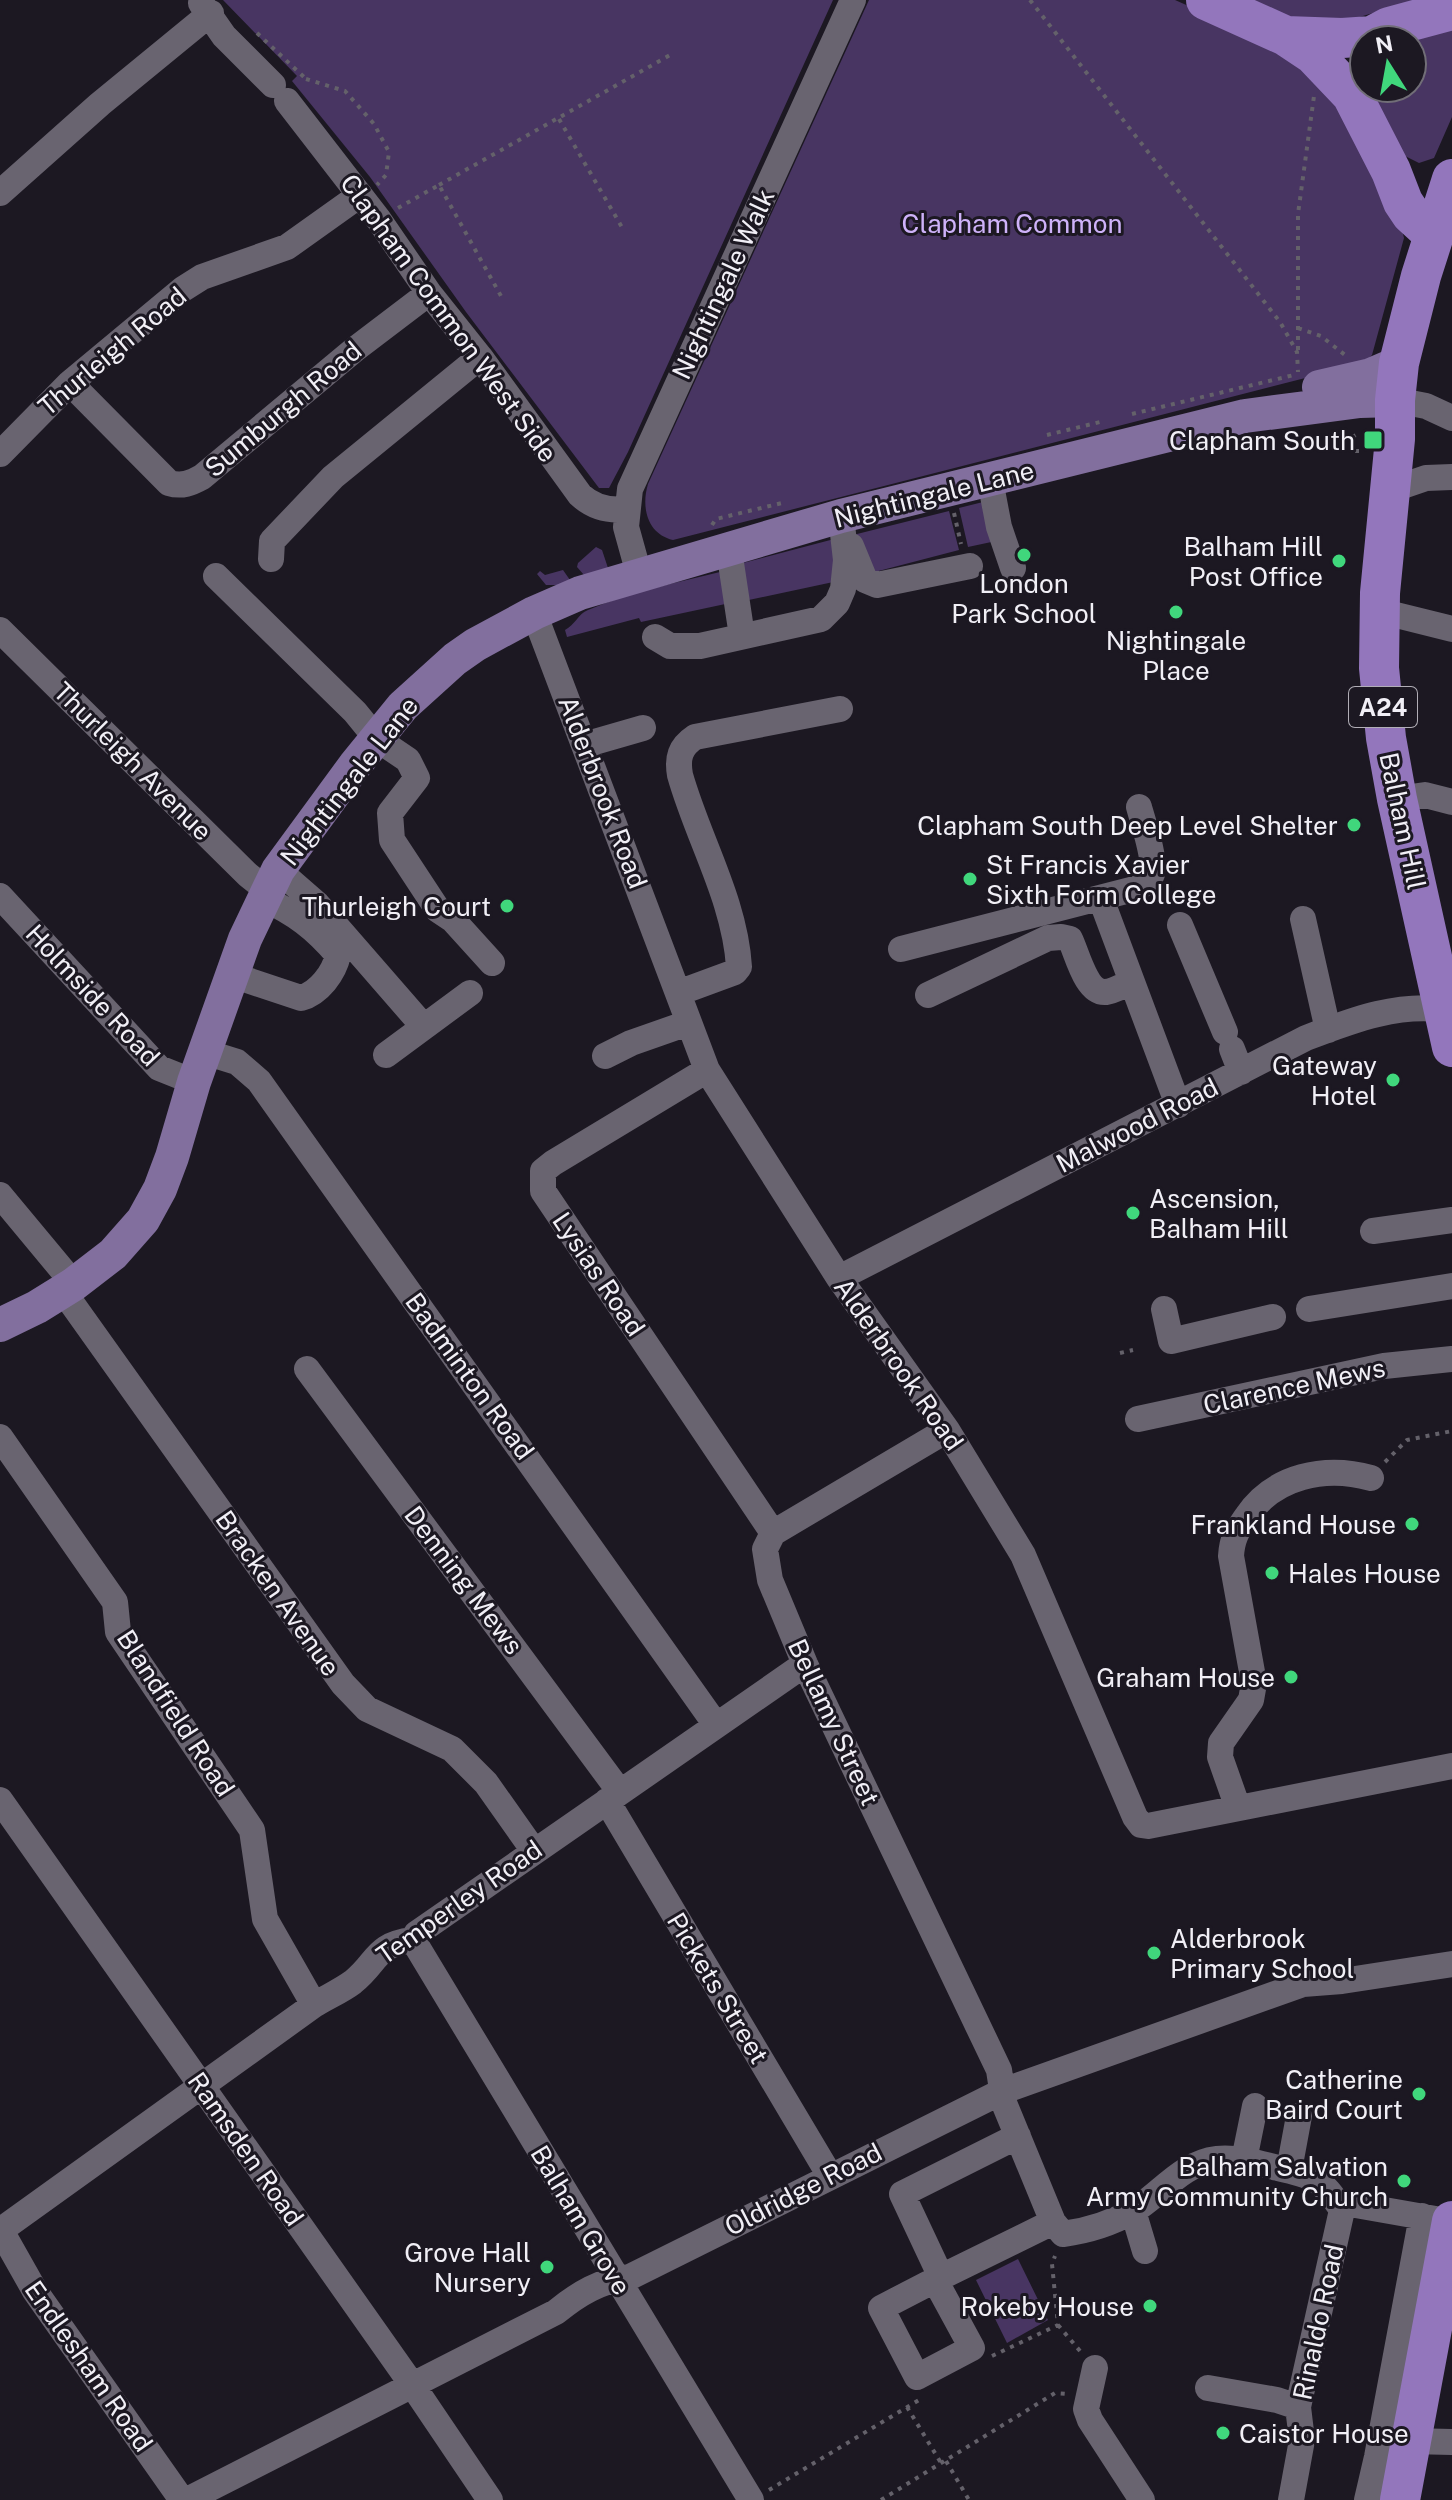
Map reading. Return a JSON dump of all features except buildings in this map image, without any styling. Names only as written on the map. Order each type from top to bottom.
[{"type":"highway","points":[[1206,0],[1286,36],[1319,60],[1333,92],[1391,171],[1411,214],[1434,235]]},
{"type":"highway","points":[[1400,24],[1452,10]]},
{"type":"highway","points":[[1286,36],[1348,38]]},
{"type":"highway","points":[[1333,92],[1348,75]]},
{"type":"highway","points":[[1391,171],[1452,177]]},
{"type":"highway","name":"A24","points":[[1397,382],[1421,276],[1452,177]]},
{"type":"highway","name":"Balham Hill","points":[[1397,382],[1380,611],[1381,690],[1397,799],[1450,1022]]},
{"type":"highway","points":[[1400,2500],[1445,2220]]},
{"type":"main road","name":"Nightingale Lane","points":[[0,1325],[68,1287],[113,1254],[143,1220],[160,1189],[232,975],[270,886],[355,765],[403,706],[475,645],[534,613],[580,593],[841,516],[1257,414],[1360,401],[1397,382]]},
{"type":"street","name":"Nightingale Walk","points":[[639,574],[626,527],[626,509],[635,476],[853,0]]},
{"type":"street","name":"Clapham Common West Side","points":[[205,7],[224,36],[280,93],[360,195],[580,495],[589,504],[626,509]]},
{"type":"street","points":[[0,193],[205,7]]},
{"type":"street","name":"Thurleigh Road","points":[[0,454],[70,383],[183,289],[202,277],[287,247],[360,195]]},
{"type":"street","name":"Sumburgh Road","points":[[70,383],[169,483],[178,486],[191,483],[429,293]]},
{"type":"street","points":[[271,559],[272,541],[333,477],[480,357]]},
{"type":"street","points":[[1397,382],[1426,406],[1452,418]]},
{"type":"street","points":[[1391,490],[1426,478],[1452,477]]},
{"type":"street","points":[[990,480],[999,527],[1013,568]]},
{"type":"street","points":[[841,516],[857,564],[870,584],[968,566]]},
{"type":"street","points":[[655,637],[670,646],[700,646],[821,619],[837,603],[843,589],[846,573],[841,516]]},
{"type":"street","points":[[729,550],[742,636]]},
{"type":"street","points":[[216,576],[355,712],[377,739],[408,760],[417,778],[390,813],[392,840],[438,910],[453,920],[492,963]]},
{"type":"street","points":[[1380,611],[1452,629]]},
{"type":"street","name":"Alderbrook Road","points":[[534,613],[707,1070],[839,1278],[947,1430],[1023,1555],[1141,1825],[1452,1766]]},
{"type":"street","name":"Thurleigh Avenue","points":[[0,630],[257,884],[270,886]]},
{"type":"street","points":[[678,993],[735,972],[739,967],[718,877],[680,775],[680,751],[695,737],[840,709]]},
{"type":"street","points":[[584,745],[643,728]]},
{"type":"street","points":[[1397,799],[1425,795],[1452,802]]},
{"type":"street","points":[[901,949],[1138,888],[1152,873],[1139,807]]},
{"type":"street","points":[[232,975],[301,998],[311,995],[322,985],[336,962],[338,955],[270,886]]},
{"type":"street","points":[[270,886],[317,904],[424,1027]]},
{"type":"street","name":"Holmside Road","points":[[0,896],[159,1068],[199,1067]]},
{"type":"street","points":[[1101,899],[1178,1105]]},
{"type":"street","points":[[1303,919],[1328,1030]]},
{"type":"street","points":[[1180,925],[1232,1051]]},
{"type":"street","points":[[928,995],[1048,938],[1061,937],[1070,939],[1093,987],[1106,992],[1132,982]]},
{"type":"street","points":[[386,1055],[470,993]]},
{"type":"street","name":"Malwood Road","points":[[839,1278],[1178,1105],[1232,1051],[1306,1038],[1356,1020],[1413,1007],[1425,1006],[1450,1022]]},
{"type":"street","points":[[605,1056],[631,1043],[688,1023]]},
{"type":"street","name":"Badminton Road","points":[[199,1067],[237,1062],[259,1081],[716,1725]]},
{"type":"street","name":"Lysias Road","points":[[707,1070],[553,1163],[543,1171],[541,1180],[543,1191],[773,1533]]},
{"type":"street","name":"Bracken Avenue","points":[[0,1195],[68,1287],[343,1684],[367,1709],[452,1749],[486,1783],[534,1851]]},
{"type":"street","points":[[1373,1231],[1452,1220]]},
{"type":"street","points":[[1309,1309],[1452,1286]]},
{"type":"street","points":[[1164,1309],[1171,1341],[1273,1317]]},
{"type":"street","name":"Clarence Mews","points":[[1138,1419],[1384,1366],[1452,1359]]},
{"type":"street","name":"Denning Mews","points":[[307,1369],[614,1796]]},
{"type":"street","points":[[773,1533],[947,1430]]},
{"type":"street","name":"Blandfield Road","points":[[0,1437],[115,1602],[118,1632],[252,1830],[265,1919],[314,2005]]},
{"type":"street","points":[[1238,1808],[1220,1757],[1221,1743],[1251,1700],[1254,1683],[1231,1556],[1232,1539],[1258,1501],[1289,1480],[1340,1472],[1371,1478]]},
{"type":"street","name":"Bellamy Street","points":[[773,1533],[765,1549],[770,1580],[805,1664],[992,2056],[1002,2081],[1004,2103],[1053,2222]]},
{"type":"street","name":"Temperley Road","points":[[0,2229],[314,2005],[353,1982],[376,1954],[386,1947],[413,1940],[416,1934],[805,1664]]},
{"type":"street","name":"Pickets Street","points":[[614,1796],[830,2176]]},
{"type":"street","name":"Ramsden Road","points":[[0,1800],[490,2500]]},
{"type":"street","name":"Balham Grove","points":[[413,1940],[751,2500]]},
{"type":"street","name":"Oldridge Road","points":[[184,2500],[556,2312],[604,2281],[630,2277],[1003,2091],[1303,1984],[1452,1964]]},
{"type":"street","points":[[1244,2160],[1255,2106]]},
{"type":"street","points":[[1299,2116],[1300,2172]]},
{"type":"street","points":[[1018,2136],[902,2194],[938,2278],[1053,2222],[1063,2234],[1084,2231],[1133,2211],[1188,2168],[1214,2159],[1244,2160],[1300,2172],[1332,2195],[1342,2210]]},
{"type":"street","name":"Rinaldo Road","points":[[1291,2500],[1302,2440],[1298,2407],[1342,2210],[1350,2204],[1445,2220]]},
{"type":"street","points":[[1133,2211],[1145,2251]]},
{"type":"street","points":[[1367,2500],[1445,2220]]},
{"type":"street","name":"Endlesham Road","points":[[0,2229],[10,2271],[184,2500]]},
{"type":"street","points":[[1095,2368],[1086,2409],[1142,2500]]},
{"type":"street","points":[[1208,2388],[1277,2400],[1298,2407]]},
{"type":"street","points":[[1410,2441],[1452,2442]]},
{"type":"path","points":[[1030,0],[1280,322],[1297,352]]},
{"type":"path","points":[[379,220],[672,54]]},
{"type":"path","points":[[306,79],[345,91],[374,124],[389,152],[386,175],[379,184],[360,195]]},
{"type":"path","points":[[1299,383],[1296,307],[1298,214],[1333,92]]},
{"type":"path","points":[[559,119],[623,229]]},
{"type":"path","points":[[439,185],[501,296]]},
{"type":"path","points":[[1298,328],[1321,336],[1351,364]]},
{"type":"path","points":[[1352,437],[1360,433]]},
{"type":"path","points":[[952,503],[968,566]]},
{"type":"path","points":[[1120,1353],[1133,1350]]},
{"type":"path","points":[[1371,1478],[1407,1440],[1452,1431]]},
{"type":"path","points":[[1058,2325],[1095,2368]]},
{"type":"path","points":[[881,2500],[1058,2392]]},
{"type":"path","points":[[907,2407],[969,2500]]},
{"type":"green space","points":[[223,0],[833,0],[609,488],[599,488],[466,312],[370,177],[292,81],[297,76]]},
{"type":"green space","name":"Clapham Common","points":[[869,0],[1175,0],[1297,54],[1326,83],[1404,238],[1372,355],[1364,363],[673,540],[664,537],[648,518],[645,502],[648,484]]},
{"type":"green space","points":[[1246,0],[1416,0],[1343,22],[1308,24]]},
{"type":"green space","points":[[1452,22],[1452,117],[1434,158],[1419,163],[1403,155],[1374,104],[1428,104],[1428,33]]},
{"type":"green space","points":[[987,501],[996,541],[968,547],[959,508]]},
{"type":"green space","points":[[949,511],[959,550],[867,574],[853,535]]},
{"type":"green space","points":[[838,538],[838,581],[744,601],[739,564]]},
{"type":"green space","points":[[596,547],[602,550],[608,568],[584,575],[577,567],[578,563]]},
{"type":"green space","points":[[563,570],[570,580],[558,585],[546,585],[537,574],[540,571],[545,575]]},
{"type":"green space","points":[[720,572],[730,603],[641,622],[639,618],[567,637],[565,630],[588,610],[636,593]]},
{"type":"green space","points":[[1018,2259],[1048,2320],[1007,2343],[976,2280]]},
{"type":"place","name":"Clapham South","points":[[1373,440]]},
{"type":"place","name":"London Park School","points":[[1024,555]]},
{"type":"place","name":"Balham Hill Post Office","points":[[1339,561]]},
{"type":"place","name":"Nightingale Place","points":[[1176,612]]},
{"type":"place","name":"Clapham South Deep Level Shelter","points":[[1354,825]]},
{"type":"place","name":"St Francis Xavier Sixth Form College","points":[[970,879]]},
{"type":"place","name":"Thurleigh Court","points":[[507,906]]},
{"type":"place","name":"Gateway Hotel","points":[[1393,1080]]},
{"type":"place","name":"Ascension, Balham Hill","points":[[1133,1213]]},
{"type":"place","name":"Frankland House","points":[[1412,1524]]},
{"type":"place","name":"Hales House","points":[[1272,1573]]},
{"type":"place","name":"Graham House","points":[[1291,1677]]},
{"type":"place","name":"Alderbrook Primary School","points":[[1154,1953]]},
{"type":"place","name":"Catherine Baird Court","points":[[1419,2094]]},
{"type":"place","name":"Balham Salvation Army Community Church","points":[[1404,2181]]},
{"type":"place","name":"Grove Hall Nursery","points":[[547,2267]]},
{"type":"place","name":"Rokeby House","points":[[1150,2306]]},
{"type":"place","name":"Caistor House","points":[[1223,2433]]}]
